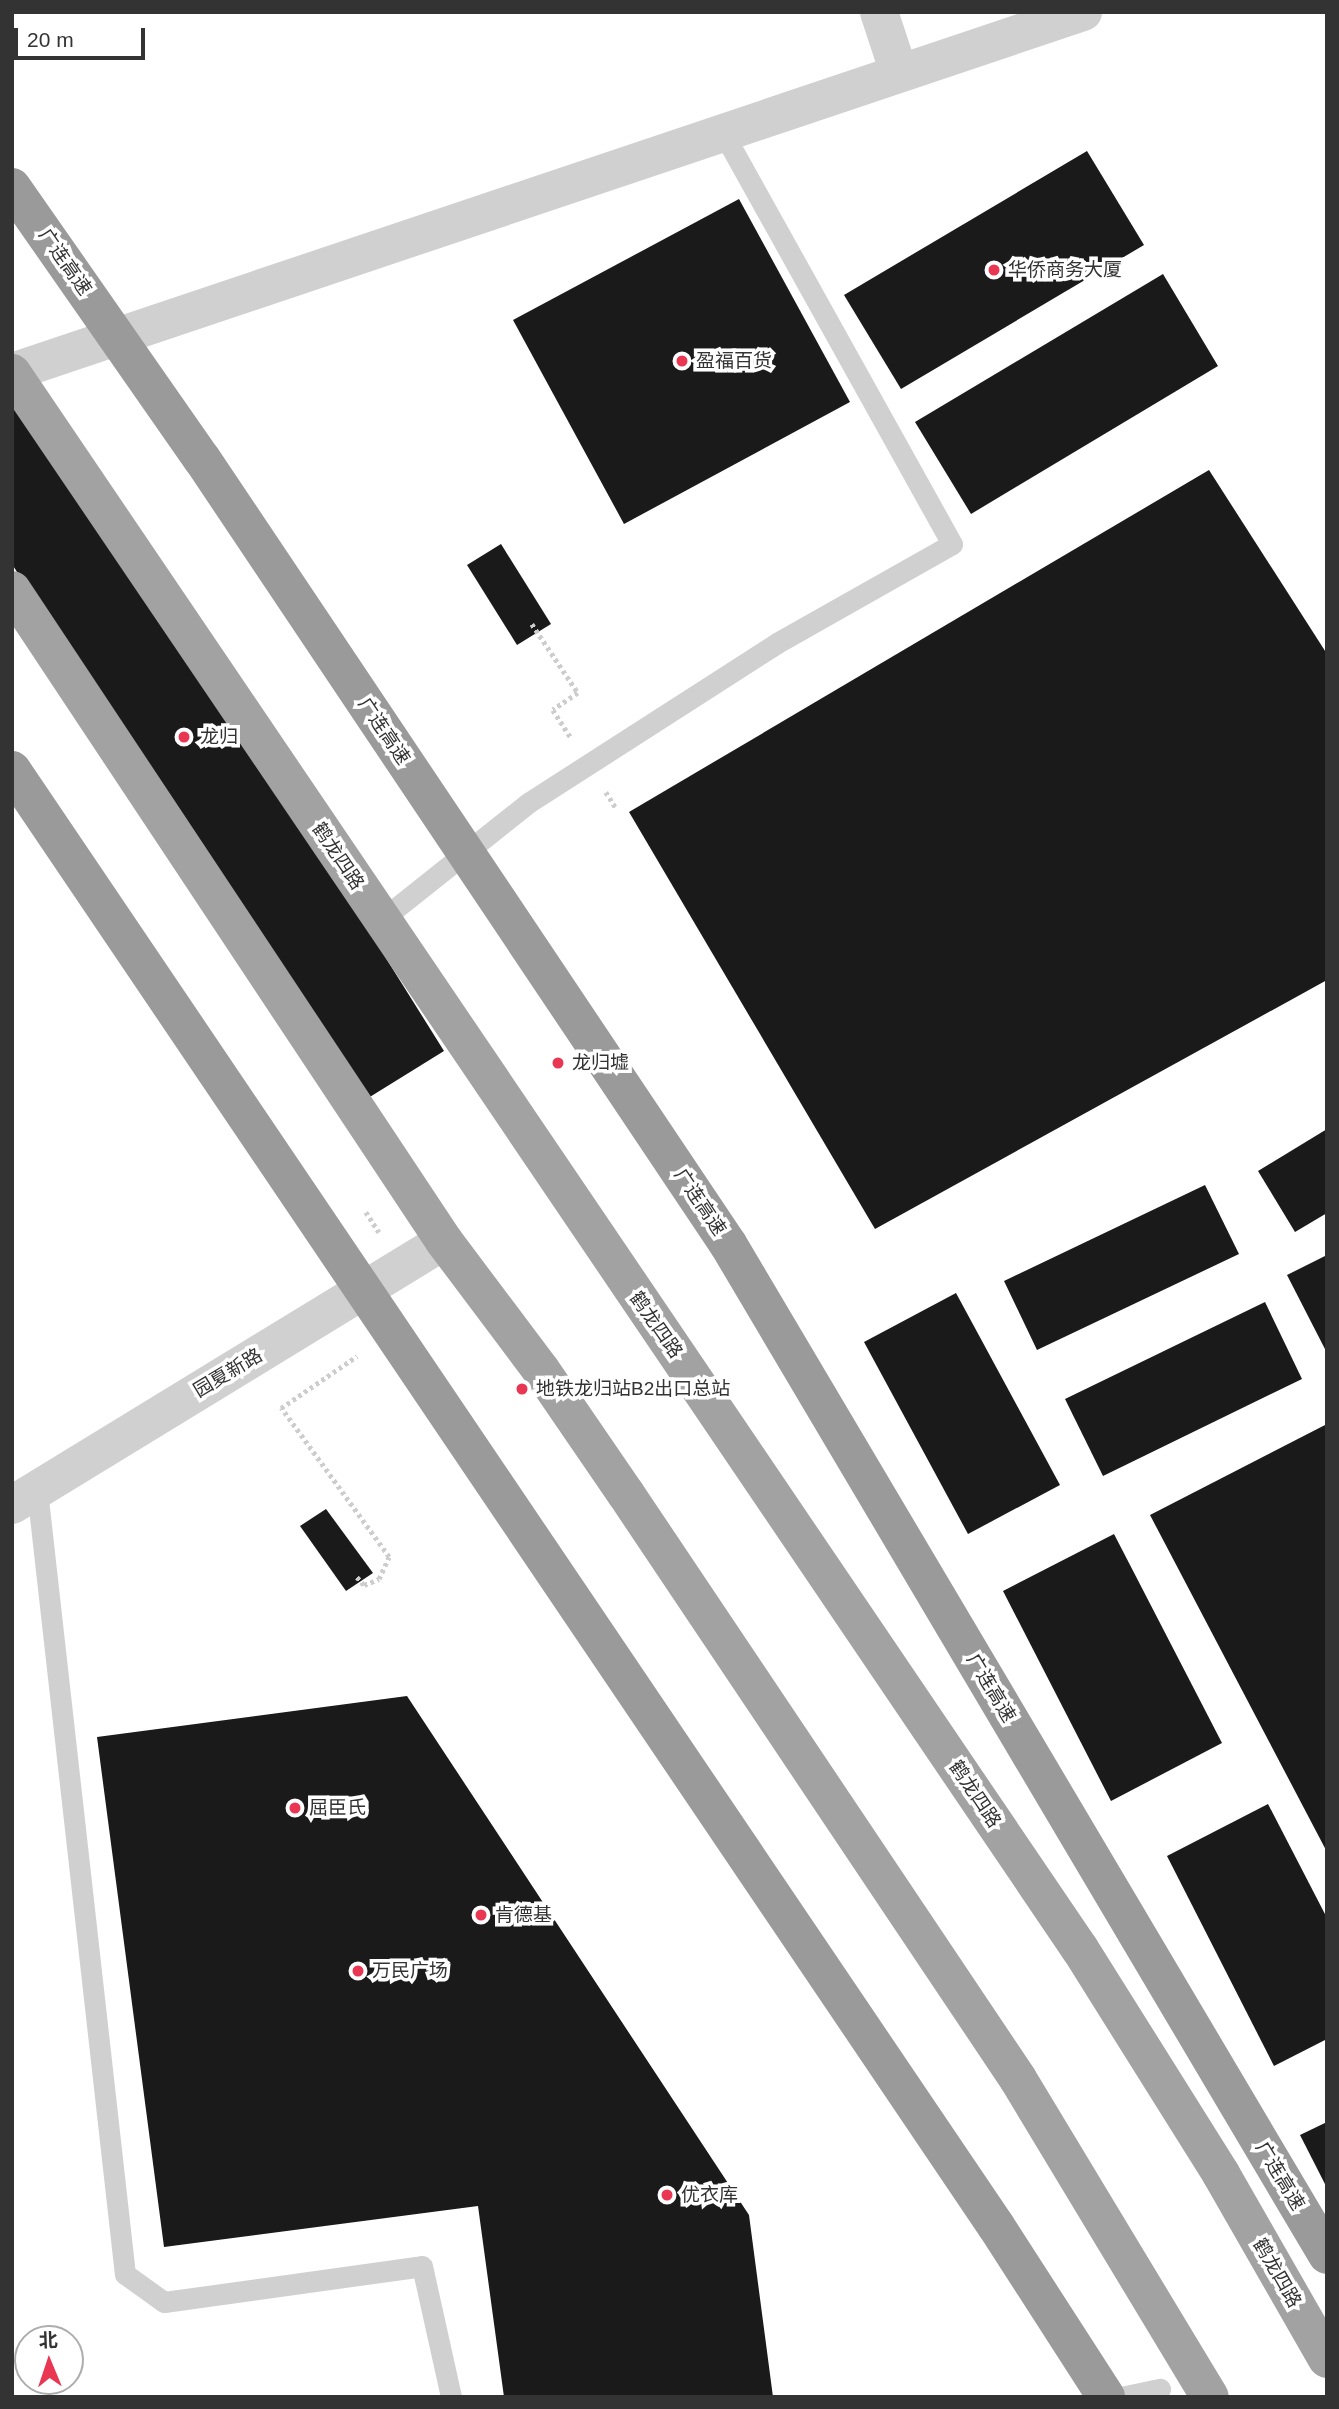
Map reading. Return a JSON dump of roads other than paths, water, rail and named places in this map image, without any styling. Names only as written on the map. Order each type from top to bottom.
[{"type":"highway","name":"广连高速","points":[[12,187],[202,459],[728,1244],[1327,2255]]},
{"type":"highway","name":"鹤龙四路","points":[[12,372],[1080,1949],[1221,2174],[1327,2360]]},
{"type":"highway","points":[[12,590],[444,1241],[541,1370],[626,1494],[1017,2079],[1210,2397]]},
{"type":"highway","points":[[12,770],[996,2226],[1106,2397]]},
{"type":"street","points":[[879,12],[899,74]]},
{"type":"street","points":[[12,372],[1083,12]]},
{"type":"street","name":"园夏新路","points":[[24,1498],[444,1241]]},
{"type":"lane","points":[[382,920],[528,803],[587,764],[777,643],[952,544],[723,133]]},
{"type":"lane","points":[[24,1498],[125,2274],[163,2302],[422,2266],[451,2397]]},
{"type":"lane","points":[[1121,2397],[1160,2389]]},
{"type":"place","name":"华侨商务大厦","points":[[994,270]]},
{"type":"place","name":"盈福百货","points":[[682,361]]},
{"type":"place","name":"龙归","points":[[184,737]]},
{"type":"place","name":"龙归墟","points":[[558,1063]]},
{"type":"place","name":"地铁龙归站B2出口总站","points":[[522,1389]]},
{"type":"place","name":"屈臣氏","points":[[295,1808]]},
{"type":"place","name":"肯德基","points":[[481,1915]]},
{"type":"place","name":"万民广场","points":[[358,1971]]},
{"type":"place","name":"优衣库","points":[[667,2195]]}]
